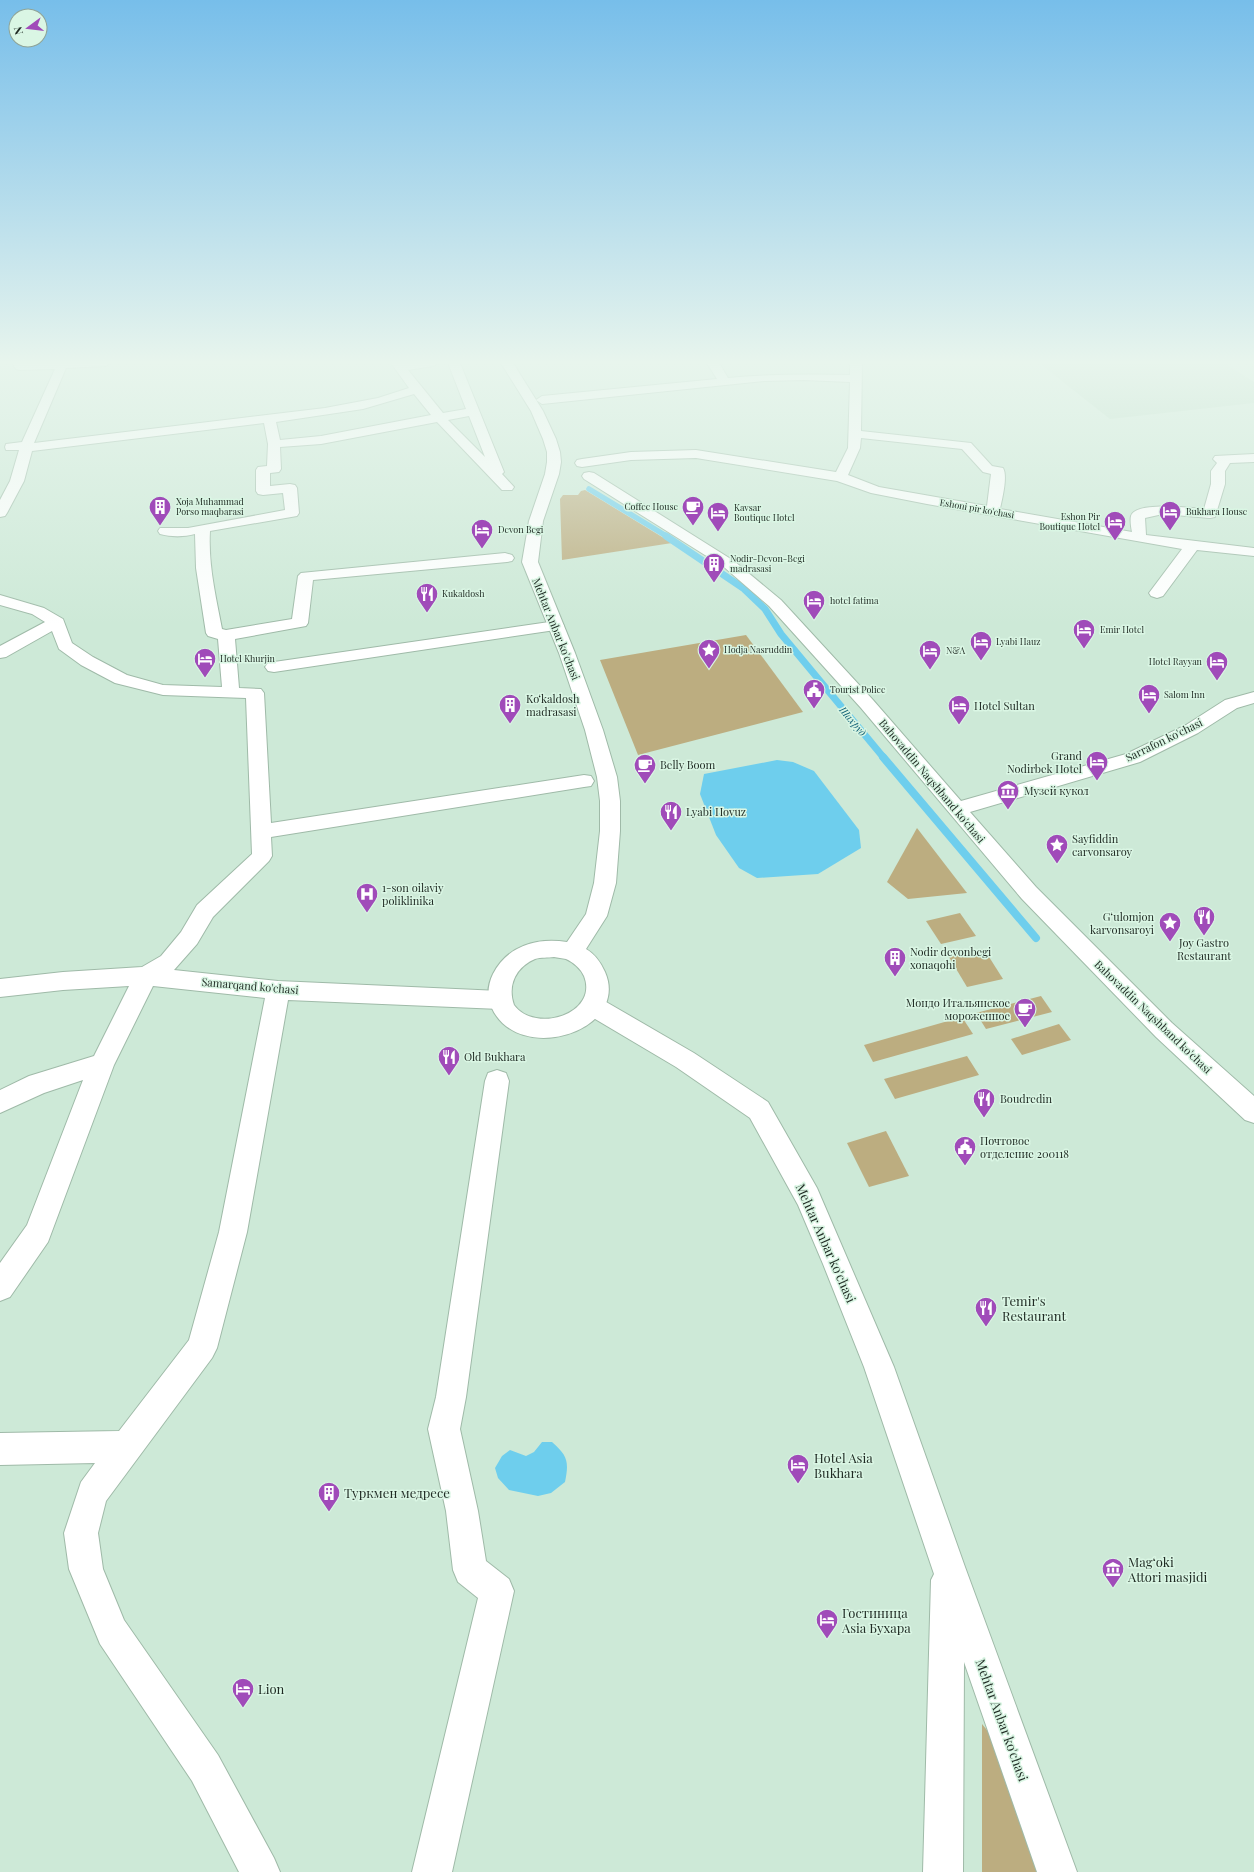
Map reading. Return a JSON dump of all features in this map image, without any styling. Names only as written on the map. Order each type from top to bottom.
[{"type":"street","points":[[1,509],[17,481],[26,450]]},
{"type":"street","points":[[165,531],[188,532],[203,528],[292,513],[290,488],[263,491],[263,470],[274,469],[274,450]]},
{"type":"street","points":[[470,450],[503,483],[490,450]]},
{"type":"street","name":"Mehtar Anbar ko'chasi","points":[[553,450],[554,461],[552,471],[539,510],[530,552],[530,562],[556,626],[594,730],[607,777],[610,801],[610,831],[605,883],[596,916],[572,952]]},
{"type":"street","points":[[840,477],[853,450]]},
{"type":"street","points":[[970,450],[988,469],[998,471],[997,491],[993,511]]},
{"type":"street","name":"Eshoni pir ko'chasi","points":[[586,470],[631,456],[696,454],[840,477],[876,490],[1139,537],[1192,546],[1254,552]]},
{"type":"street","points":[[1139,537],[1138,516],[1144,513],[1166,511],[1210,514],[1217,490],[1218,471],[1224,462],[1220,459],[1254,458]]},
{"type":"street","name":"Bahovaddin Naqshband ko'chasi","points":[[586,470],[729,564],[775,603],[867,704],[1029,893],[1164,1030],[1254,1112]]},
{"type":"street","points":[[203,528],[201,545],[206,591],[214,633],[226,635],[300,623],[306,576],[506,558]]},
{"type":"street","points":[[1157,593],[1192,546]]},
{"type":"street","points":[[0,600],[38,611],[57,622],[65,645],[87,661],[121,679],[163,690],[255,693],[259,816],[262,831],[262,856],[205,912],[188,938],[169,962],[146,976],[102,1064],[38,1234],[0,1287]]},
{"type":"street","points":[[0,653],[57,622]]},
{"type":"street","points":[[274,667],[556,626]]},
{"type":"street","points":[[226,635],[231,693]]},
{"type":"street","name":"Sarrafon ko'chasi","points":[[956,809],[1133,758],[1192,729],[1231,704],[1254,697]]},
{"type":"street","points":[[262,831],[584,781]]},
{"type":"street","points":[[554,948],[572,952],[587,961],[596,975],[598,990],[593,1006],[580,1019],[562,1027],[542,1029],[523,1025],[508,1014],[500,1000],[499,984],[505,970],[518,958],[535,950],[554,948]]},
{"type":"street","name":"Samarqand ko'chasi","points":[[0,988],[64,981],[146,976],[278,990],[500,1000]]},
{"type":"street","points":[[260,1872],[204,1768],[112,1632],[86,1569],[81,1533],[92,1493],[202,1348],[233,1232],[278,990]]},
{"type":"street","name":"Mehtar Anbar ko'chasi","points":[[593,1006],[685,1060],[759,1110],[808,1197],[841,1272],[879,1367],[948,1567],[1057,1872]]},
{"type":"street","points":[[0,1102],[38,1084],[102,1064]]},
{"type":"street","points":[[432,1872],[497,1591],[470,1570],[462,1511],[444,1429],[451,1397],[497,1081]]},
{"type":"street","points":[[0,1449],[126,1448]]},
{"type":"street","name":"Mehtar Anbar ko'chasi","points":[[943,1872],[948,1567]]},
{"type":"shaded area","points":[[585,490],[672,543],[562,560],[560,499],[563,495],[578,495],[581,491]]},
{"type":"shaded area","points":[[746,635],[803,712],[638,755],[600,660]]},
{"type":"shaded area","points":[[917,828],[967,893],[908,899],[887,882]]},
{"type":"shaded area","points":[[960,913],[976,936],[941,944],[926,921]]},
{"type":"shaded area","points":[[984,949],[1003,979],[967,987],[949,957]]},
{"type":"shaded area","points":[[1041,996],[1052,1012],[986,1029],[976,1013]]},
{"type":"shaded area","points":[[962,1017],[973,1034],[873,1062],[864,1045]]},
{"type":"shaded area","points":[[1059,1024],[1071,1040],[1022,1055],[1011,1039]]},
{"type":"shaded area","points":[[967,1056],[979,1075],[895,1099],[884,1079]]},
{"type":"shaded area","points":[[886,1131],[909,1176],[869,1187],[847,1143]]},
{"type":"shaded area","points":[[982,1724],[999,1745],[1039,1872],[982,1872]]},
{"type":"water","points":[[777,760],[793,762],[814,771],[859,830],[861,848],[818,874],[757,878],[739,868],[716,835],[700,794],[704,774]]},
{"type":"water","points":[[542,1442],[552,1442],[564,1456],[567,1464],[565,1482],[551,1493],[538,1496],[509,1490],[498,1478],[495,1468],[502,1456],[510,1450],[526,1456],[534,1452]]},
{"type":"waterway","name":"Шахруд","points":[[589,489],[668,537]]},
{"type":"waterway","name":"Шахруд","points":[[666,536],[743,588],[765,609],[781,634],[884,758]]},
{"type":"waterway","name":"Шахруд","points":[[883,757],[1036,938]]},
{"type":"place","name":"Xoja Muhammad Porso maqbarasi","points":[[160,526]]},
{"type":"place","name":"Coffee House","points":[[693,526]]},
{"type":"place","name":"Kavsar Boutique Hotel","points":[[718,532]]},
{"type":"place","name":"Bukhara House","points":[[1170,532]]},
{"type":"place","name":"Eshon Pir Boutique Hotel","points":[[1115,542]]},
{"type":"place","name":"Devon Begi","points":[[482,550]]},
{"type":"place","name":"Nodir-Devon-Begi madrasasi","points":[[714,584]]},
{"type":"place","name":"Kukaldosh","points":[[427,614]]},
{"type":"place","name":"hotel fatima","points":[[814,620]]},
{"type":"place","name":"Emir Hotel","points":[[1084,650]]},
{"type":"place","name":"Lyabi Hauz","points":[[981,662]]},
{"type":"place","name":"Hodja Nasruddin","points":[[709,670]]},
{"type":"place","name":"N&A","points":[[930,670]]},
{"type":"place","name":"Hotel Khurjin","points":[[205,678]]},
{"type":"place","name":"Hotel Rayyan","points":[[1217,682]]},
{"type":"place","name":"Tourist Police","points":[[814,710]]},
{"type":"place","name":"Salom Inn","points":[[1149,714]]},
{"type":"place","name":"Koʻkaldosh madrasasi","points":[[510,724]]},
{"type":"place","name":"Hotel Sultan","points":[[959,726]]},
{"type":"place","name":"Grand Nodirbek Hotel","points":[[1097,782]]},
{"type":"place","name":"Belly Boom","points":[[645,784]]},
{"type":"place","name":"Музей кукол","points":[[1008,810]]},
{"type":"place","name":"Lyabi Hovuz","points":[[671,832]]},
{"type":"place","name":"Sayfiddin carvonsaroy","points":[[1057,864]]},
{"type":"place","name":"1-son oilaviy poliklinika","points":[[367,914]]},
{"type":"place","name":"Joy Gastro Restaurant","points":[[1204,936]]},
{"type":"place","name":"Gʻulomjon karvonsaroyi","points":[[1170,942]]},
{"type":"place","name":"Nodir devonbegi xonaqohi","points":[[895,978]]},
{"type":"place","name":"Мондо Итальянское мороженное","points":[[1025,1028]]},
{"type":"place","name":"Old Bukhara","points":[[449,1076]]},
{"type":"place","name":"Boudredin","points":[[984,1118]]},
{"type":"place","name":"Почтовое отделение 200118","points":[[965,1166]]},
{"type":"place","name":"Temir's Restaurant","points":[[986,1328]]},
{"type":"place","name":"Hotel Asia Bukhara","points":[[798,1484]]},
{"type":"place","name":"Туркмен медресе","points":[[329,1512]]},
{"type":"place","name":"Magʻoki Attori masjidi","points":[[1113,1588]]},
{"type":"place","name":"Гостиница Asia Бухара","points":[[827,1640]]},
{"type":"place","name":"Lion","points":[[243,1708]]}]
